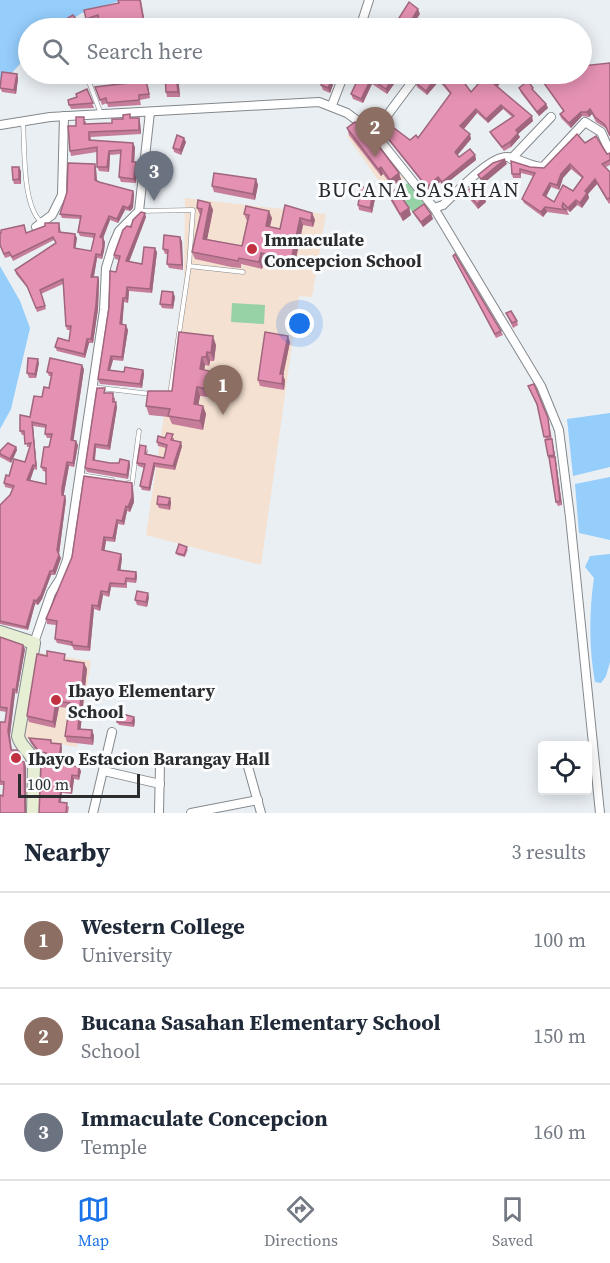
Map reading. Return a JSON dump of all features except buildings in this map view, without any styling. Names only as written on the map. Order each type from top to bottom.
[{"type":"street","points":[[363,18],[369,0]]},
{"type":"street","points":[[332,105],[340,84]]},
{"type":"street","points":[[374,133],[411,84]]},
{"type":"street","points":[[0,125],[64,116],[319,102],[332,105],[347,113],[374,133],[434,208],[541,386],[559,430],[600,813]]},
{"type":"street","points":[[33,813],[34,763],[32,755],[19,742],[18,736],[33,642],[51,593],[60,579],[67,560],[90,387],[104,310],[106,268],[119,231],[139,211],[150,112]]},
{"type":"street","points":[[39,225],[52,215],[62,195],[64,116]]},
{"type":"street","points":[[511,159],[551,117]]},
{"type":"street","points":[[434,208],[443,205],[495,159],[511,159],[534,167],[543,167],[585,122],[601,132],[610,152]]},
{"type":"street","points":[[0,632],[33,642]]},
{"type":"street","points":[[93,813],[112,732]]},
{"type":"street","points":[[245,756],[261,813]]},
{"type":"street","points":[[159,813],[160,764]]},
{"type":"street","points":[[104,771],[160,783]]},
{"type":"street","points":[[191,813],[258,800]]},
{"type":"lane","points":[[90,84],[101,114]]},
{"type":"lane","points":[[23,121],[30,201],[39,225]]},
{"type":"lane","points":[[139,211],[193,210],[189,266],[170,395],[164,395]]},
{"type":"lane","points":[[189,266],[243,272]]},
{"type":"lane","points":[[90,387],[154,394]]},
{"type":"lane","points":[[78,475],[132,484],[139,431]]},
{"type":"shaded area","points":[[360,125],[405,178],[386,191],[347,136]]},
{"type":"shaded area","points":[[185,198],[326,214],[312,297],[299,296],[261,565],[146,535],[184,281]]},
{"type":"shaded area","name":"Ibayo Elementary School","points":[[35,652],[91,661],[77,747],[21,738]]},
{"type":"green space","points":[[409,182],[425,205],[413,213],[397,191]]},
{"type":"green space","points":[[232,303],[265,305],[264,324],[231,322]]},
{"type":"water","points":[[0,0],[122,0],[74,18],[18,18],[18,66],[0,86]]},
{"type":"water","points":[[0,266],[20,301],[30,328],[11,409],[0,429]]},
{"type":"water","points":[[610,413],[610,467],[573,476],[567,419]]},
{"type":"water","points":[[610,477],[610,540],[579,533],[575,484]]},
{"type":"water","points":[[610,554],[610,662],[606,676],[601,683],[595,682],[591,643],[594,578],[585,567],[590,556]]},
{"type":"place","name":"Bucana Sasahan Elementary School","points":[[375,157]]},
{"type":"place","name":"Immaculate Concepcion","points":[[154,201]]},
{"type":"place","name":"Immaculate Concepcion School","points":[[252,249]]},
{"type":"place","name":"Western College","points":[[223,415]]},
{"type":"place","name":"Ibayo Elementary School","points":[[56,700]]},
{"type":"place","name":"Ibayo Estacion Barangay Hall","points":[[16,758]]},
{"type":"district","name":"BUCANA SASAHAN","points":[[419,189]]}]
